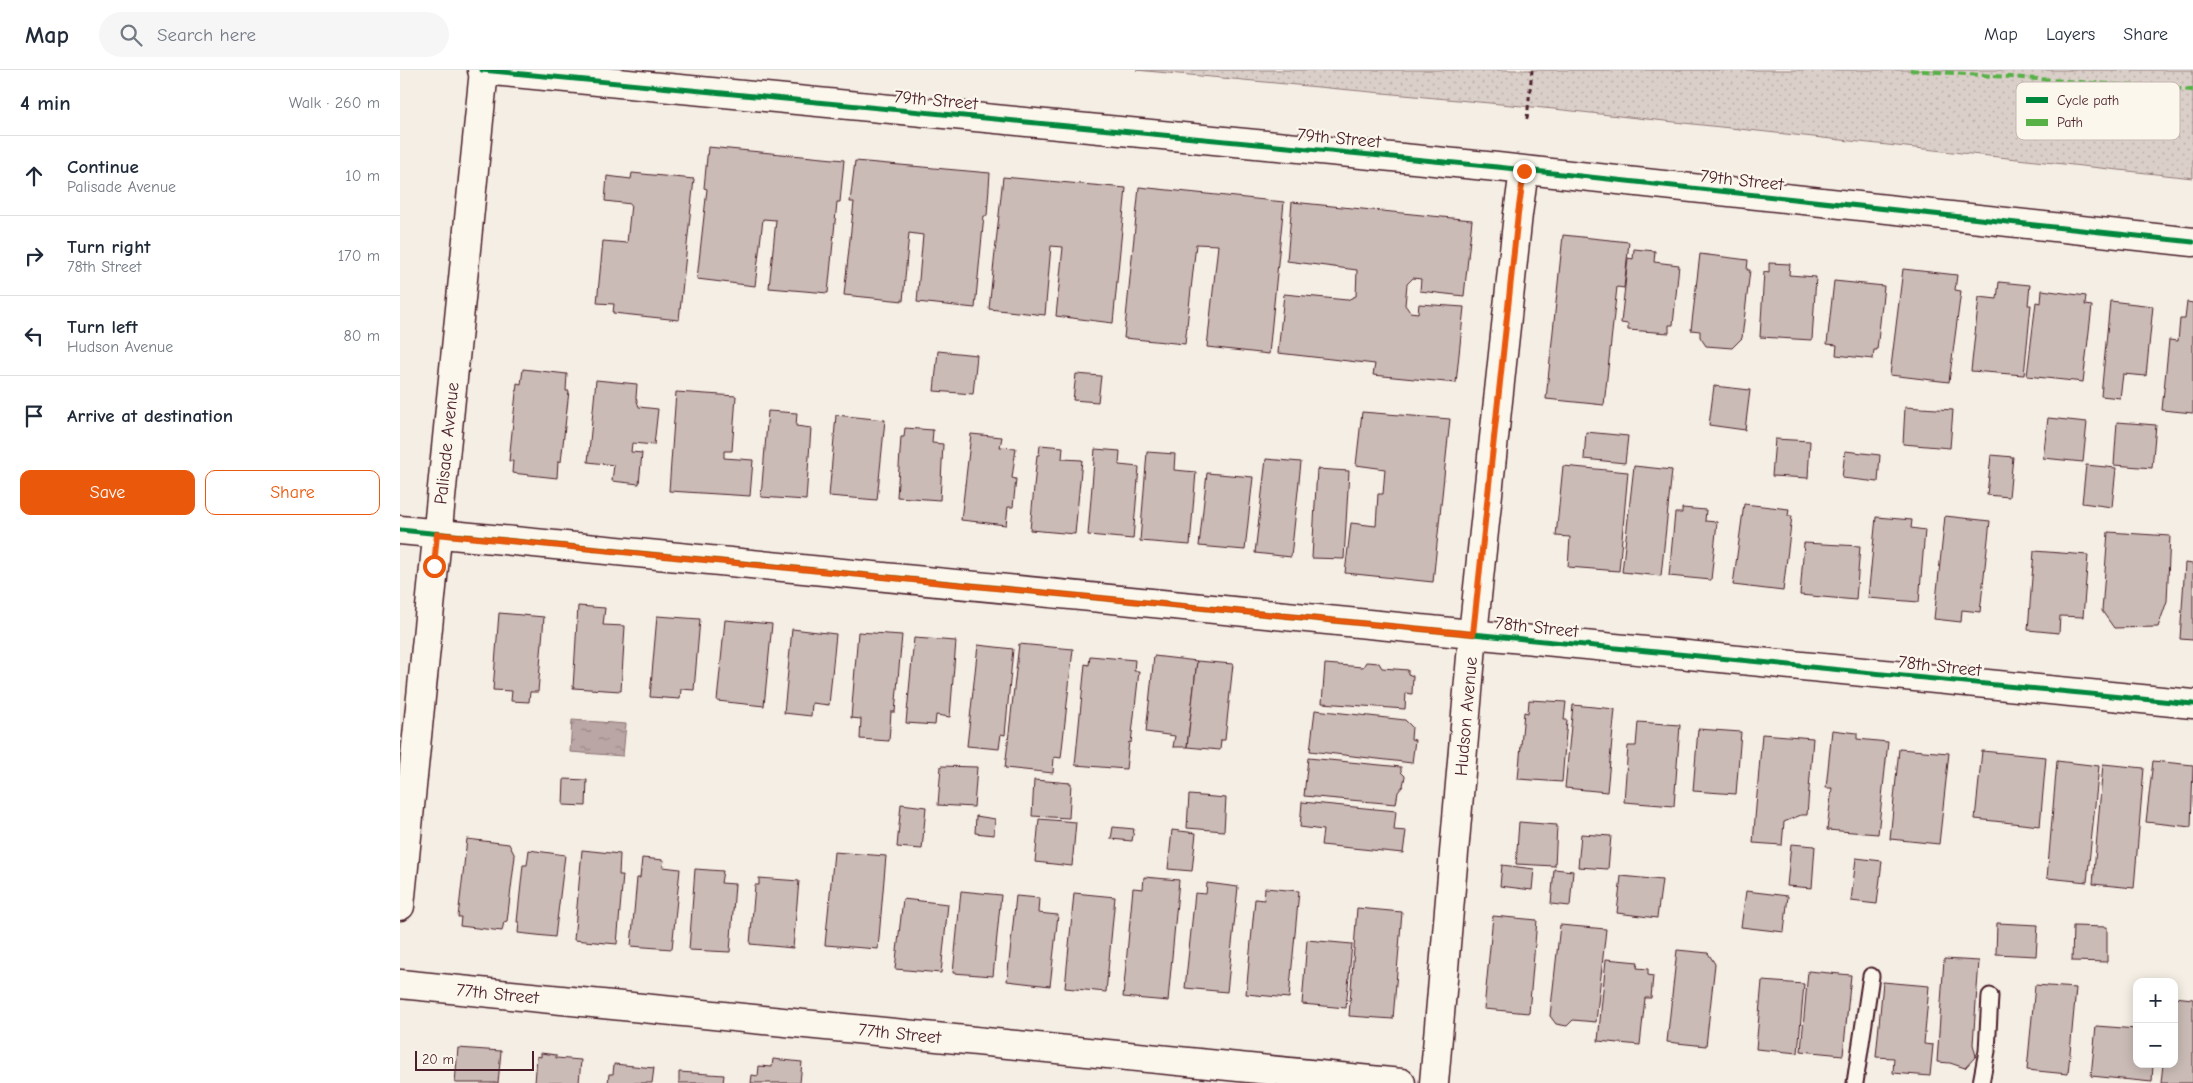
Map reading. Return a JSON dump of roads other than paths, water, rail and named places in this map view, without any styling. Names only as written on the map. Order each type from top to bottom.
[{"type":"street","name":"79th Street","points":[[483,70],[1487,166],[2193,242]]},
{"type":"street","name":"Palisade Avenue","points":[[400,906],[483,70]]},
{"type":"street","name":"Hudson Avenue","points":[[1434,1083],[1473,634],[1524,171]]},
{"type":"street","name":"78th Street","points":[[400,530],[2193,704]]},
{"type":"street","name":"77th Street","points":[[400,984],[1401,1083]]},
{"type":"lane","points":[[1855,1083],[1871,976]]},
{"type":"lane","points":[[1981,1083],[1987,1051],[1990,996]]},
{"type":"water","points":[[572,720],[626,724],[623,756],[570,752]]}]
